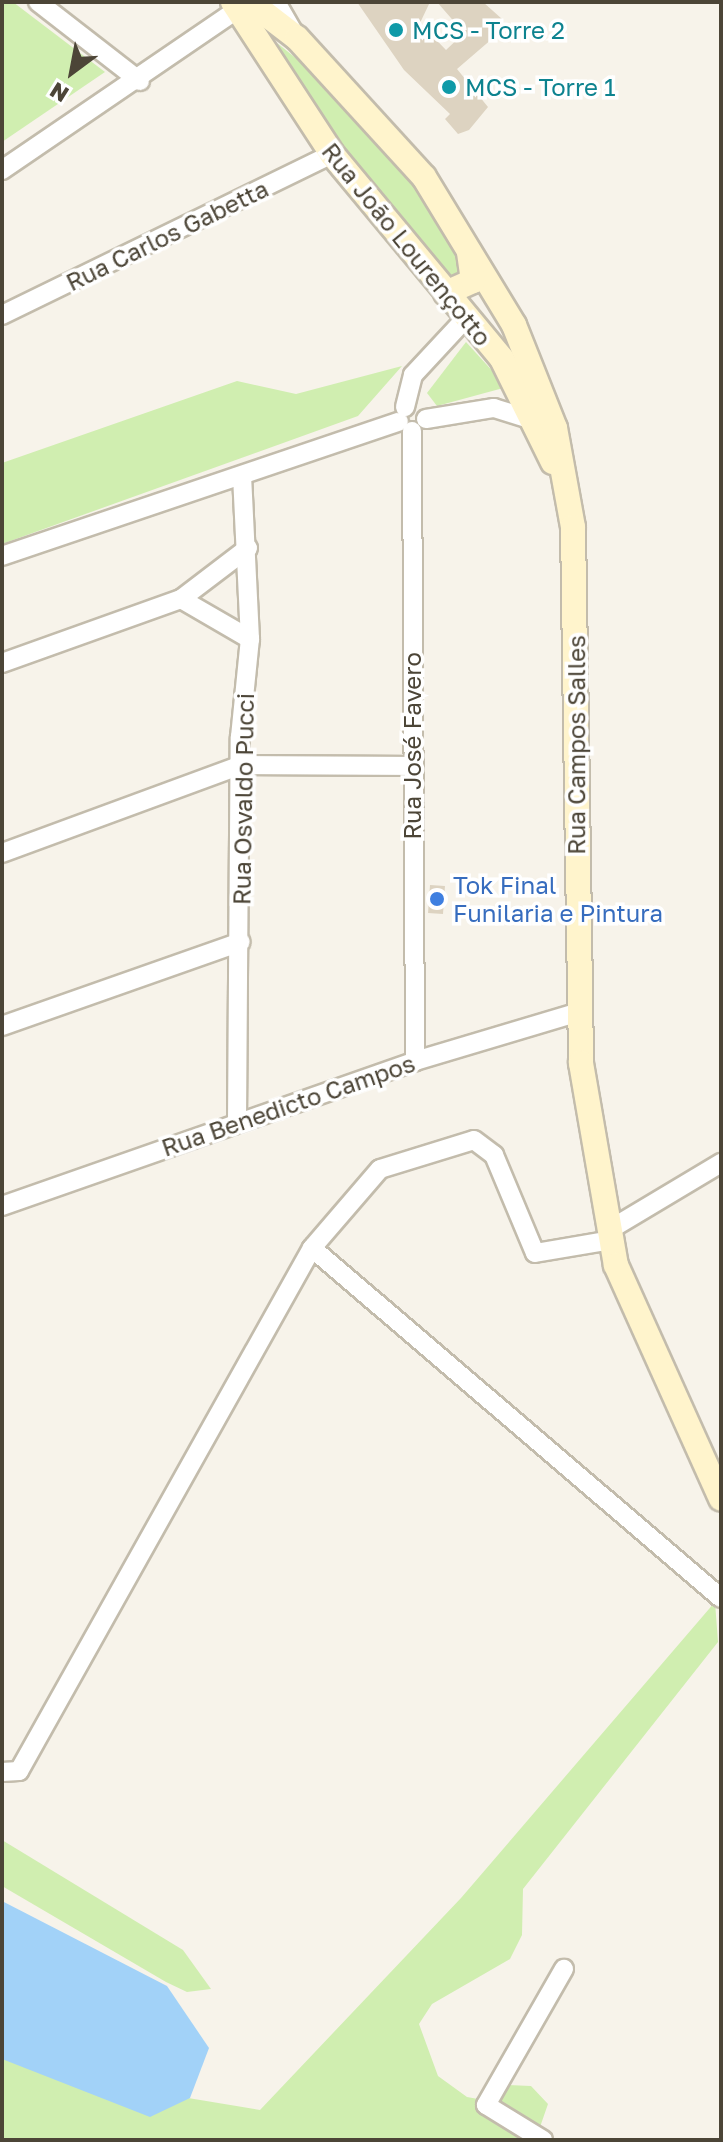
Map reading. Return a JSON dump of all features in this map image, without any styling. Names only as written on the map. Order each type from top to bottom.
[{"type":"main road","name":"Rua Campos Salles","points":[[240,4],[297,38],[391,135],[461,230],[514,325],[561,446],[568,493],[575,609],[576,1013],[610,1235],[721,1499]]},
{"type":"main road","name":"Rua Campos Salles","points":[[240,4],[338,80]]},
{"type":"main road","name":"Rua João Lourençotto","points":[[240,4],[332,154],[466,318],[518,387],[568,493]]},
{"type":"main road","points":[[446,293],[473,281],[461,230]]},
{"type":"main road","points":[[466,318],[489,306],[514,325]]},
{"type":"main road","points":[[518,387],[530,361]]},
{"type":"street","points":[[38,2],[140,81]]},
{"type":"street","points":[[276,2],[297,38]]},
{"type":"street","points":[[2,170],[140,81],[240,4]]},
{"type":"street","name":"Rua Carlos Gabetta","points":[[2,315],[332,154]]},
{"type":"street","name":"Rua José Favero","points":[[415,1061],[413,375],[466,318]]},
{"type":"street","points":[[494,408],[518,387]]},
{"type":"street","points":[[2,556],[411,420],[494,408],[533,420]]},
{"type":"street","name":"Rua Osvaldo Pucci","points":[[237,1122],[241,765],[250,639],[248,548],[242,477]]},
{"type":"street","points":[[2,663],[181,599],[248,548]]},
{"type":"street","points":[[181,599],[250,639]]},
{"type":"street","points":[[2,853],[241,765],[412,766]]},
{"type":"street","points":[[2,1026],[241,942]]},
{"type":"street","name":"Rua Benedicto Campos","points":[[2,1206],[415,1061],[576,1013]]},
{"type":"street","points":[[2,1772],[19,1771],[312,1248],[380,1169],[474,1140],[494,1155],[535,1253],[610,1235],[721,1163]]},
{"type":"street","points":[[312,1248],[721,1598]]},
{"type":"street","points":[[543,2140],[486,2105],[564,1969]]},
{"type":"green space","points":[[2,2],[13,2],[105,72],[2,142]]},
{"type":"green space","points":[[277,43],[322,79],[459,238],[472,282],[456,288],[312,111]]},
{"type":"green space","points":[[466,342],[507,387],[437,406],[427,393]]},
{"type":"green space","points":[[402,366],[358,416],[2,544],[2,463],[237,381],[296,394]]},
{"type":"green space","points":[[715,1602],[718,1642],[523,1889],[522,1935],[510,1959],[432,2004],[419,2024],[438,2076],[467,2097],[489,2101],[507,2085],[531,2086],[548,2104],[540,2127],[524,2140],[2,2140],[2,1998],[158,2093],[260,2110],[461,1898]]},
{"type":"green space","points":[[2,1840],[183,1950],[211,1989],[187,1992],[166,1982],[2,1886]]},
{"type":"water","points":[[2,1901],[167,1986],[209,2048],[190,2098],[150,2117],[2,2059]]},
{"type":"building","points":[[357,2],[430,2],[420,23],[446,50],[464,33],[437,2],[483,2],[502,19],[493,38],[457,69],[488,107],[469,130],[458,134],[445,119],[450,114],[404,70]]},
{"type":"building","name":"Tok Final Funilaria e Pintura","points":[[430,885],[445,886],[443,914],[428,913]]},
{"type":"place","name":"MCS - Torre 2","points":[[396,30]]},
{"type":"place","name":"MCS - Torre 1","points":[[449,87]]},
{"type":"place","name":"Tok Final Funilaria e Pintura","points":[[437,899]]}]
